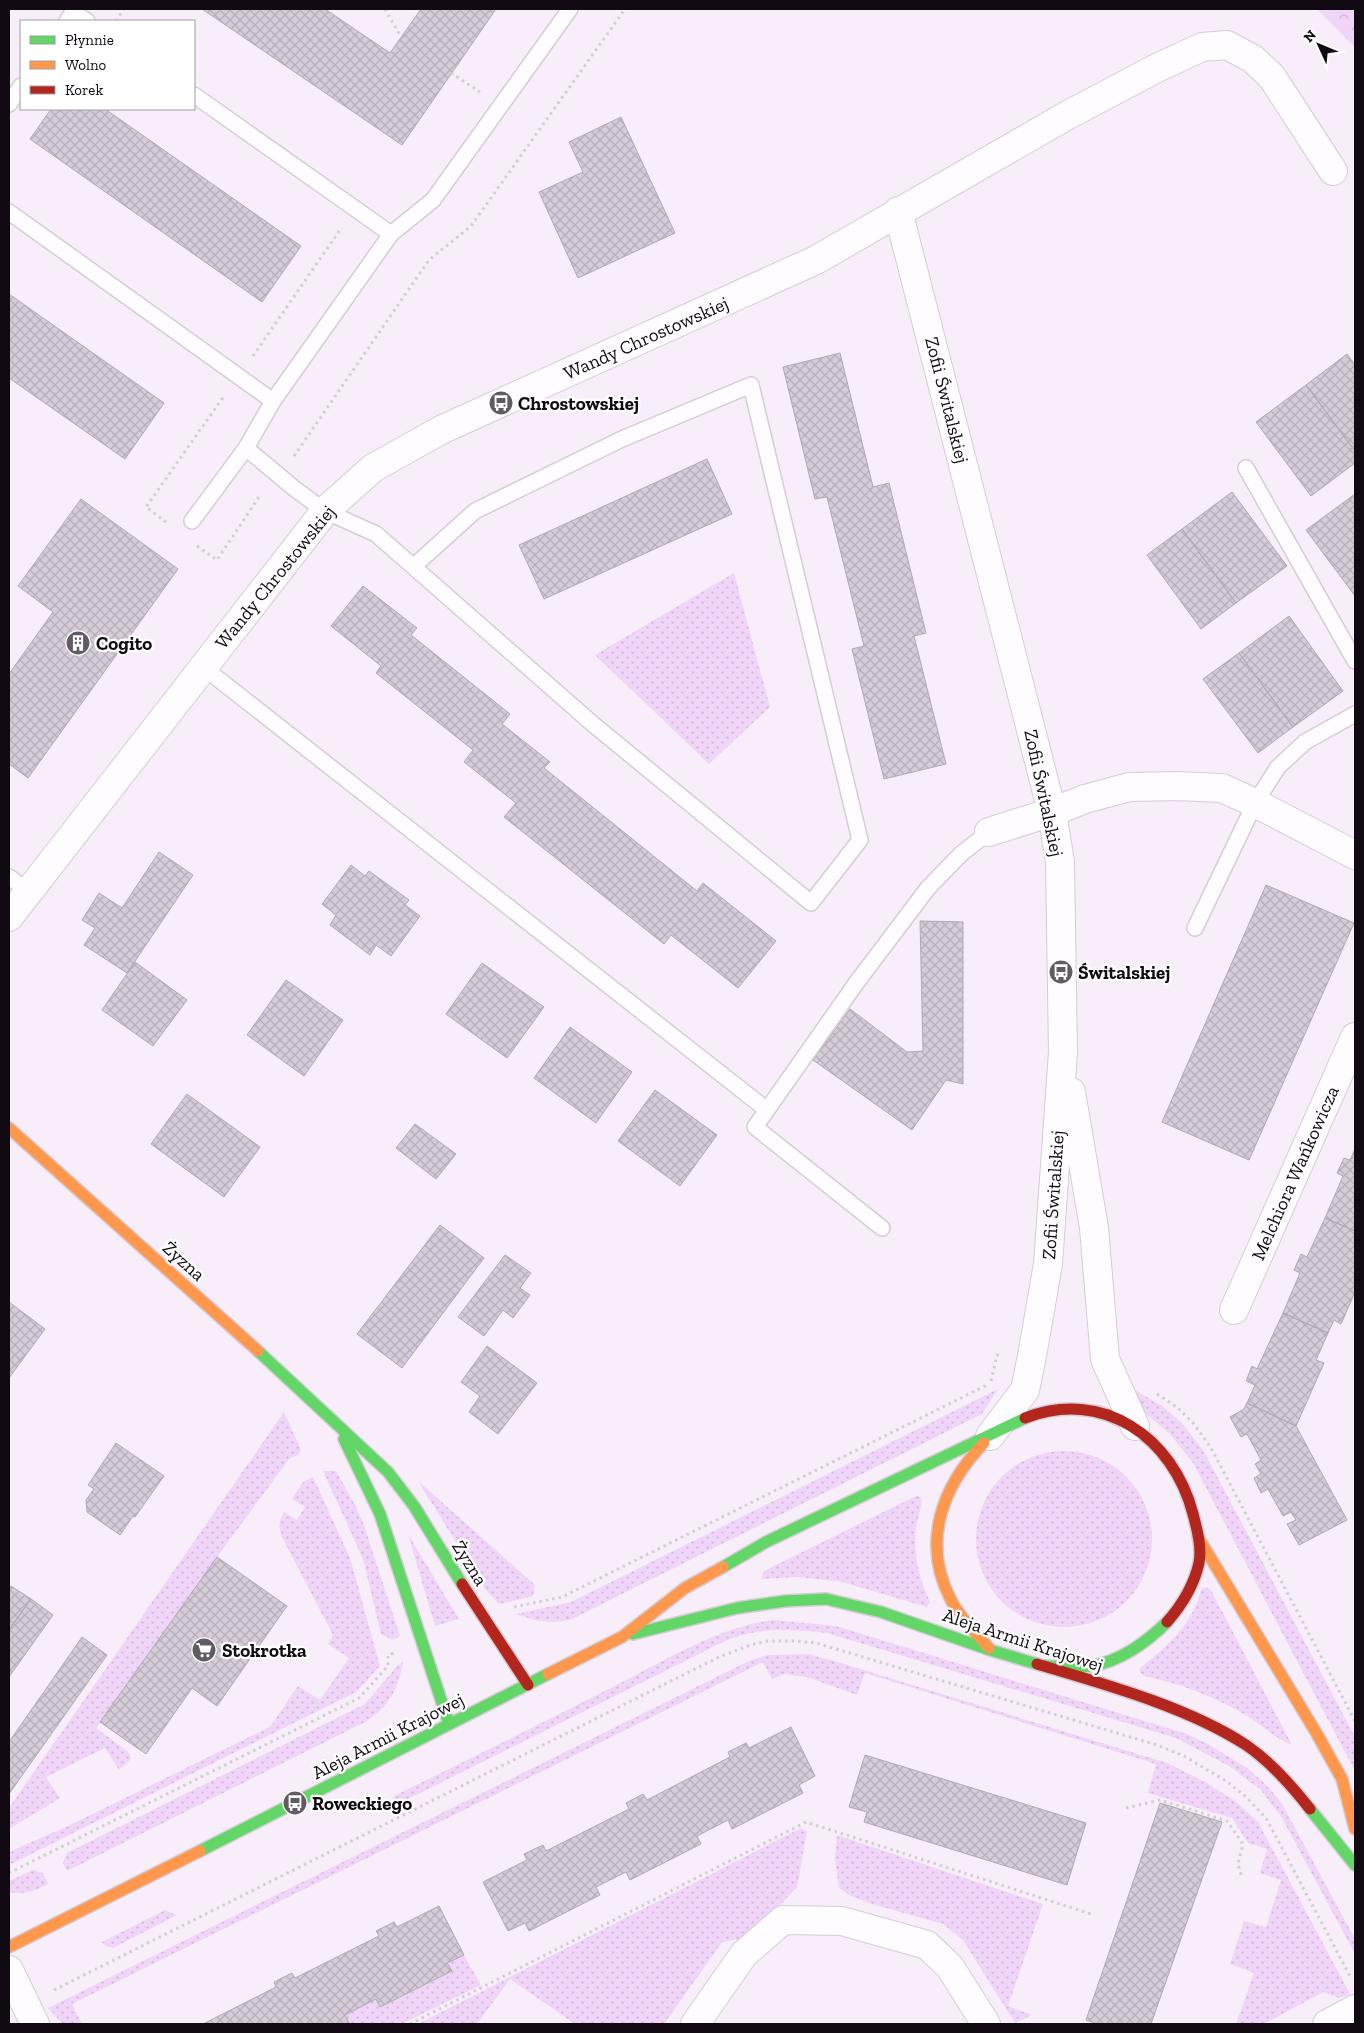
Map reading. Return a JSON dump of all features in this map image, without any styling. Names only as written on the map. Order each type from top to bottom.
[{"type":"street","name":"Wandy Chrostowskiej","points":[[9,917],[18,884],[203,667],[325,511],[373,468],[441,430],[816,260],[898,211],[1066,116],[1155,69],[1202,47],[1227,45],[1254,59],[1272,76],[1333,171]]},
{"type":"street","name":"Zofii Świtalskiej","points":[[898,211],[1052,812],[1060,862],[1063,1052],[1048,1264],[1025,1390],[990,1436]]},
{"type":"street","points":[[989,832],[1052,812],[1085,799],[1129,787],[1177,786],[1222,788],[1355,855]]},
{"type":"street","name":"Melchiora Wańkowicza","points":[[1234,1310],[1355,1037]]},
{"type":"street","points":[[1063,1052],[1094,1228],[1105,1360],[1134,1426]]},
{"type":"street","name":"Żyzna","points":[[9,1128],[201,1299],[388,1472],[399,1484],[528,1685]]},
{"type":"street","points":[[990,1650],[967,1623],[951,1600],[941,1573],[937,1547],[940,1519],[948,1490],[966,1462],[990,1436],[1022,1418],[1048,1411],[1076,1409],[1109,1415],[1134,1426],[1159,1446],[1176,1469],[1192,1506],[1198,1537],[1199,1561],[1190,1588],[1174,1614],[1154,1634],[1128,1653],[1097,1665],[1044,1666]]},
{"type":"street","name":"Żyzna","points":[[334,1423],[380,1514],[449,1724]]},
{"type":"street","name":"Aleja Armii Krajowej","points":[[9,1947],[622,1637],[685,1588],[766,1542],[990,1436]]},
{"type":"street","points":[[1198,1537],[1317,1734],[1342,1779],[1355,1829]]},
{"type":"street","name":"Aleja Armii Krajowej","points":[[622,1637],[737,1608],[785,1601],[826,1599],[881,1612],[990,1650],[1104,1684],[1187,1715],[1222,1731],[1247,1746],[1289,1782],[1355,1865]]},
{"type":"street","points":[[695,2024],[744,1954],[783,1920],[842,1921],[927,1945],[950,1968],[986,2024]]},
{"type":"street","points":[[9,1970],[30,2014]]},
{"type":"street","points":[[1327,2024],[1355,2009]]},
{"type":"lane","points":[[192,520],[246,448],[273,401],[391,234],[433,200],[570,9]]},
{"type":"lane","points":[[72,14],[86,20]]},
{"type":"lane","points":[[9,104],[20,88]]},
{"type":"lane","points":[[195,97],[391,234]]},
{"type":"lane","points":[[9,212],[273,401]]},
{"type":"lane","points":[[246,448],[294,489],[325,511],[376,534],[594,725],[811,903],[860,840],[751,386],[622,439],[475,511],[414,566]]},
{"type":"lane","points":[[1246,468],[1355,661]]},
{"type":"lane","points":[[203,667],[767,1110]]},
{"type":"lane","points":[[1195,928],[1255,803],[1278,767],[1305,742],[1355,714]]},
{"type":"lane","points":[[882,1228],[755,1127],[857,982],[928,888],[961,854],[989,832]]},
{"type":"path","points":[[117,20],[124,9]]},
{"type":"path","points":[[385,9],[402,37]]},
{"type":"path","points":[[291,459],[429,260],[471,226],[625,9]]},
{"type":"path","points":[[451,73],[486,96]]},
{"type":"path","points":[[30,2014],[719,1657],[750,1645],[768,1641],[816,1643],[878,1660],[1036,1710],[1156,1745],[1184,1756],[1204,1767],[1226,1780],[1244,1795],[1266,1818],[1355,1985]]},
{"type":"path","points":[[1126,1808],[1160,1800],[1227,1821],[1243,1844],[1238,1864],[1242,1878]]},
{"type":"path","points":[[410,2024],[806,1822],[1091,1914]]},
{"type":"green space","points":[[1317,9],[1355,9],[1355,47]]},
{"type":"green space","points":[[734,573],[770,707],[709,764],[595,655]]},
{"type":"green space","points":[[998,1389],[982,1414],[570,1620],[542,1621],[516,1614],[571,1602]]},
{"type":"green space","points":[[1133,1389],[1162,1406],[1181,1422],[1203,1450],[1355,1737],[1355,1771],[1193,1463],[1170,1434],[1145,1413]]},
{"type":"green space","points":[[284,1412],[301,1450],[298,1455],[289,1459],[96,1728],[127,1751],[130,1754],[130,1760],[119,1770],[105,1748],[46,1777],[60,1798],[9,1829],[9,1808]]},
{"type":"green space","points":[[1064,1451],[1098,1458],[1120,1471],[1132,1483],[1145,1505],[1152,1539],[1145,1573],[1132,1595],[1120,1607],[1098,1620],[1064,1627],[1030,1620],[1008,1607],[996,1595],[983,1573],[976,1539],[983,1505],[996,1483],[1008,1471],[1030,1458]]},
{"type":"green space","points":[[323,1471],[336,1471],[364,1525],[400,1636],[392,1640],[381,1634],[363,1559]]},
{"type":"green space","points":[[313,1477],[350,1558],[380,1666],[356,1692],[9,1865],[9,1852],[68,1826],[270,1727],[298,1686],[320,1700],[349,1658],[328,1644],[333,1635],[282,1537],[280,1527],[280,1521],[284,1512],[297,1520],[305,1507],[292,1499],[303,1482]]},
{"type":"green space","points":[[418,1481],[535,1585],[533,1596],[499,1604],[485,1589]]},
{"type":"green space","points":[[916,1496],[921,1497],[921,1508],[916,1528],[915,1547],[920,1575],[930,1602],[927,1607],[842,1582],[798,1577],[761,1579],[764,1571]]},
{"type":"green space","points":[[408,1534],[459,1619],[435,1626]]},
{"type":"green space","points":[[1202,1588],[1208,1588],[1212,1592],[1292,1745],[1275,1736],[1249,1717],[1224,1704],[1185,1687],[1144,1676],[1140,1672],[1140,1668],[1161,1651],[1186,1624],[1198,1601]]},
{"type":"green space","points":[[774,1620],[836,1626],[1187,1734],[1208,1744],[1247,1768],[1263,1782],[1282,1804],[1355,1939],[1355,1954],[1282,1818],[1260,1789],[1229,1766],[1176,1738],[827,1633],[777,1630],[752,1633],[727,1640],[390,1808],[394,1796],[688,1648],[731,1630]]},
{"type":"green space","points":[[808,1654],[1167,1763],[1205,1782],[1235,1801],[1258,1822],[1350,1994],[1339,1998],[1323,1992],[1264,2024],[1236,2024],[1254,1973],[1230,1964],[1244,1921],[1266,1927],[1281,1880],[1260,1873],[1267,1849],[1248,1843],[1232,1818],[1148,1793],[1156,1764],[865,1673],[857,1695],[807,1677],[784,1674],[772,1679],[763,1662],[72,2004],[82,2024],[62,2023],[48,2008],[749,1661],[768,1655]]},
{"type":"green space","points":[[403,1662],[392,1696],[382,1709],[367,1721],[67,1871],[63,1863],[67,1853],[365,1704],[398,1665]]},
{"type":"green space","points":[[801,1828],[807,1831],[797,1887],[750,1937],[722,1942],[664,2024],[575,2024],[510,1979],[477,2024],[418,2024]]},
{"type":"green space","points":[[837,1835],[1043,1904],[1008,2006],[1032,2015],[1015,2023],[963,1940],[943,1924],[872,1904],[849,1895],[839,1888],[835,1859]]},
{"type":"green space","points":[[33,1870],[43,1873],[48,1884],[29,1892],[9,1892],[9,1881]]},
{"type":"green space","points":[[165,1910],[177,1915],[113,1948],[106,1946],[102,1942]]},
{"type":"green space","points":[[464,1955],[481,1985],[402,2024],[346,2024],[349,2022],[345,2015],[376,1999],[381,2007],[451,1972],[447,1963]]},
{"type":"building","points":[[202,9],[325,9],[390,53],[421,9],[496,9],[402,145]]},
{"type":"building","points":[[50,110],[106,110],[301,246],[262,302],[30,139]]},
{"type":"building","points":[[621,117],[675,233],[578,278],[539,192],[583,172],[569,142]]},
{"type":"building","points":[[9,294],[164,403],[125,459],[9,378]]},
{"type":"building","points":[[840,353],[873,487],[889,483],[926,633],[914,636],[946,764],[884,779],[852,649],[864,646],[827,497],[815,499],[783,367]]},
{"type":"building","points":[[1347,354],[1355,365],[1355,451],[1306,385]]},
{"type":"building","points":[[1306,385],[1355,451],[1355,463],[1311,496],[1256,422]]},
{"type":"building","points":[[707,459],[732,514],[544,599],[519,545]]},
{"type":"building","points":[[1232,492],[1287,566],[1236,603],[1182,529]]},
{"type":"building","points":[[1355,494],[1355,596],[1306,530]]},
{"type":"building","name":"Cogito","points":[[81,499],[178,569],[28,778],[9,764],[9,674],[53,612],[18,586]]},
{"type":"building","points":[[1182,529],[1236,603],[1201,629],[1147,555]]},
{"type":"building","points":[[363,586],[417,628],[411,635],[510,714],[502,724],[550,762],[544,768],[697,891],[703,883],[776,941],[738,988],[671,935],[664,944],[504,817],[516,803],[464,762],[473,750],[376,673],[381,666],[331,626]]},
{"type":"building","points":[[1289,616],[1343,691],[1293,727],[1239,653]]},
{"type":"building","points":[[1239,653],[1293,727],[1258,753],[1203,679]]},
{"type":"building","points":[[159,852],[193,875],[127,973],[84,945],[95,928],[82,920],[99,893],[122,908]]},
{"type":"building","points":[[351,865],[365,876],[369,871],[409,900],[405,905],[420,916],[391,956],[376,945],[370,955],[330,925],[336,915],[322,904]]},
{"type":"building","points":[[1266,885],[1354,923],[1249,1160],[1162,1122]]},
{"type":"building","points":[[920,921],[963,922],[963,1084],[946,1080],[912,1130],[813,1060],[850,1009],[907,1052],[923,1051]]},
{"type":"building","points":[[135,962],[187,1000],[153,1046],[102,1010]]},
{"type":"building","points":[[482,963],[544,1007],[507,1058],[446,1014]]},
{"type":"building","points":[[286,980],[343,1020],[304,1076],[247,1035]]},
{"type":"building","points":[[570,1027],[632,1072],[596,1123],[534,1078]]},
{"type":"building","points":[[655,1090],[717,1135],[680,1186],[618,1141]]},
{"type":"building","points":[[187,1094],[260,1147],[224,1197],[151,1144]]},
{"type":"building","points":[[415,1124],[456,1154],[436,1179],[396,1148]]},
{"type":"building","points":[[1355,1149],[1355,1231],[1325,1218],[1343,1176],[1337,1173],[1344,1158],[1350,1160]]},
{"type":"building","points":[[1325,1218],[1355,1231],[1355,1292],[1341,1324],[1334,1320],[1328,1333],[1283,1313],[1300,1273],[1294,1270],[1301,1254],[1307,1257]]},
{"type":"building","points":[[440,1225],[484,1258],[402,1368],[357,1334]]},
{"type":"building","points":[[505,1255],[531,1273],[520,1288],[530,1295],[513,1318],[503,1310],[484,1336],[458,1317]]},
{"type":"building","points":[[9,1302],[45,1329],[9,1378]]},
{"type":"building","points":[[1283,1313],[1328,1333],[1316,1360],[1324,1363],[1296,1426],[1247,1403],[1255,1385],[1246,1381],[1252,1366],[1257,1369]]},
{"type":"building","points":[[487,1346],[537,1383],[498,1434],[469,1412],[480,1396],[461,1382]]},
{"type":"building","points":[[1247,1403],[1296,1426],[1347,1520],[1299,1545],[1287,1524],[1296,1520],[1291,1512],[1283,1516],[1268,1489],[1261,1493],[1254,1478],[1261,1474],[1255,1464],[1261,1460],[1247,1434],[1241,1437],[1230,1417],[1244,1409]]},
{"type":"building","points":[[116,1443],[164,1476],[120,1535],[87,1512],[86,1500],[94,1489],[88,1485]]},
{"type":"building","name":"Stokrotka","points":[[217,1557],[287,1606],[217,1706],[192,1688],[146,1754],[100,1722]]},
{"type":"building","points":[[11,1586],[31,1599],[9,1630],[9,1590]]},
{"type":"building","points":[[31,1599],[53,1615],[9,1677],[9,1630]]},
{"type":"building","points":[[82,1637],[107,1655],[9,1794],[9,1742]]},
{"type":"building","points":[[791,1727],[815,1776],[799,1785],[803,1793],[732,1829],[728,1820],[697,1836],[701,1844],[630,1880],[626,1872],[596,1887],[600,1895],[529,1931],[525,1923],[508,1931],[483,1882],[527,1860],[524,1854],[543,1845],[546,1851],[629,1809],[626,1803],[643,1794],[647,1800],[730,1757],[728,1752],[746,1743],[749,1748]]},
{"type":"building","points":[[865,1755],[1086,1823],[1067,1885],[864,1822],[867,1812],[849,1807]]},
{"type":"building","points":[[1160,1803],[1222,1822],[1151,2024],[1098,2024],[1086,2020]]},
{"type":"building","points":[[439,1906],[464,1955],[447,1963],[452,1971],[380,2007],[376,1999],[345,2015],[349,2023],[203,2024],[276,1987],[274,1982],[292,1973],[295,1978],[379,1936],[376,1931],[394,1922],[397,1927]]},
{"type":"traffic: fast","points":[[258,1351],[388,1472],[414,1506],[462,1584]]},
{"type":"traffic: fast","points":[[723,1567],[766,1542],[1025,1418]]},
{"type":"traffic: fast","points":[[344,1439],[380,1514],[449,1724]]},
{"type":"traffic: fast","points":[[633,1634],[737,1608],[785,1601],[826,1599],[881,1612],[990,1650],[1037,1664]]},
{"type":"traffic: fast","points":[[1044,1666],[1085,1667],[1101,1664],[1122,1656],[1142,1644],[1167,1622]]},
{"type":"traffic: fast","points":[[200,1851],[548,1674]]},
{"type":"traffic: fast","points":[[1310,1809],[1355,1865]]},
{"type":"traffic: slow","points":[[9,1128],[258,1351]]},
{"type":"traffic: slow","points":[[984,1443],[969,1460],[947,1497],[940,1516],[937,1537],[942,1579],[951,1600],[968,1625],[989,1648]]},
{"type":"traffic: slow","points":[[1198,1537],[1317,1734],[1342,1779],[1355,1829]]},
{"type":"traffic: slow","points":[[548,1674],[622,1637],[685,1588],[723,1567]]},
{"type":"traffic: slow","points":[[9,1947],[200,1851]]},
{"type":"traffic: jam","points":[[1025,1418],[1054,1410],[1081,1410],[1107,1415],[1131,1426],[1152,1442],[1169,1462],[1183,1487],[1193,1514],[1200,1551],[1199,1563],[1191,1587],[1178,1609],[1167,1622]]},
{"type":"traffic: jam","points":[[462,1584],[528,1685]]},
{"type":"traffic: jam","points":[[1037,1664],[1145,1698],[1223,1731],[1264,1759],[1310,1809]]},
{"type":"place","name":"Chrostowskiej","points":[[501,403]]},
{"type":"place","name":"Cogito","points":[[78,643]]},
{"type":"place","name":"Świtalskiej","points":[[1061,972]]},
{"type":"place","name":"Stokrotka","points":[[204,1650]]},
{"type":"place","name":"Roweckiego","points":[[295,1803]]}]
